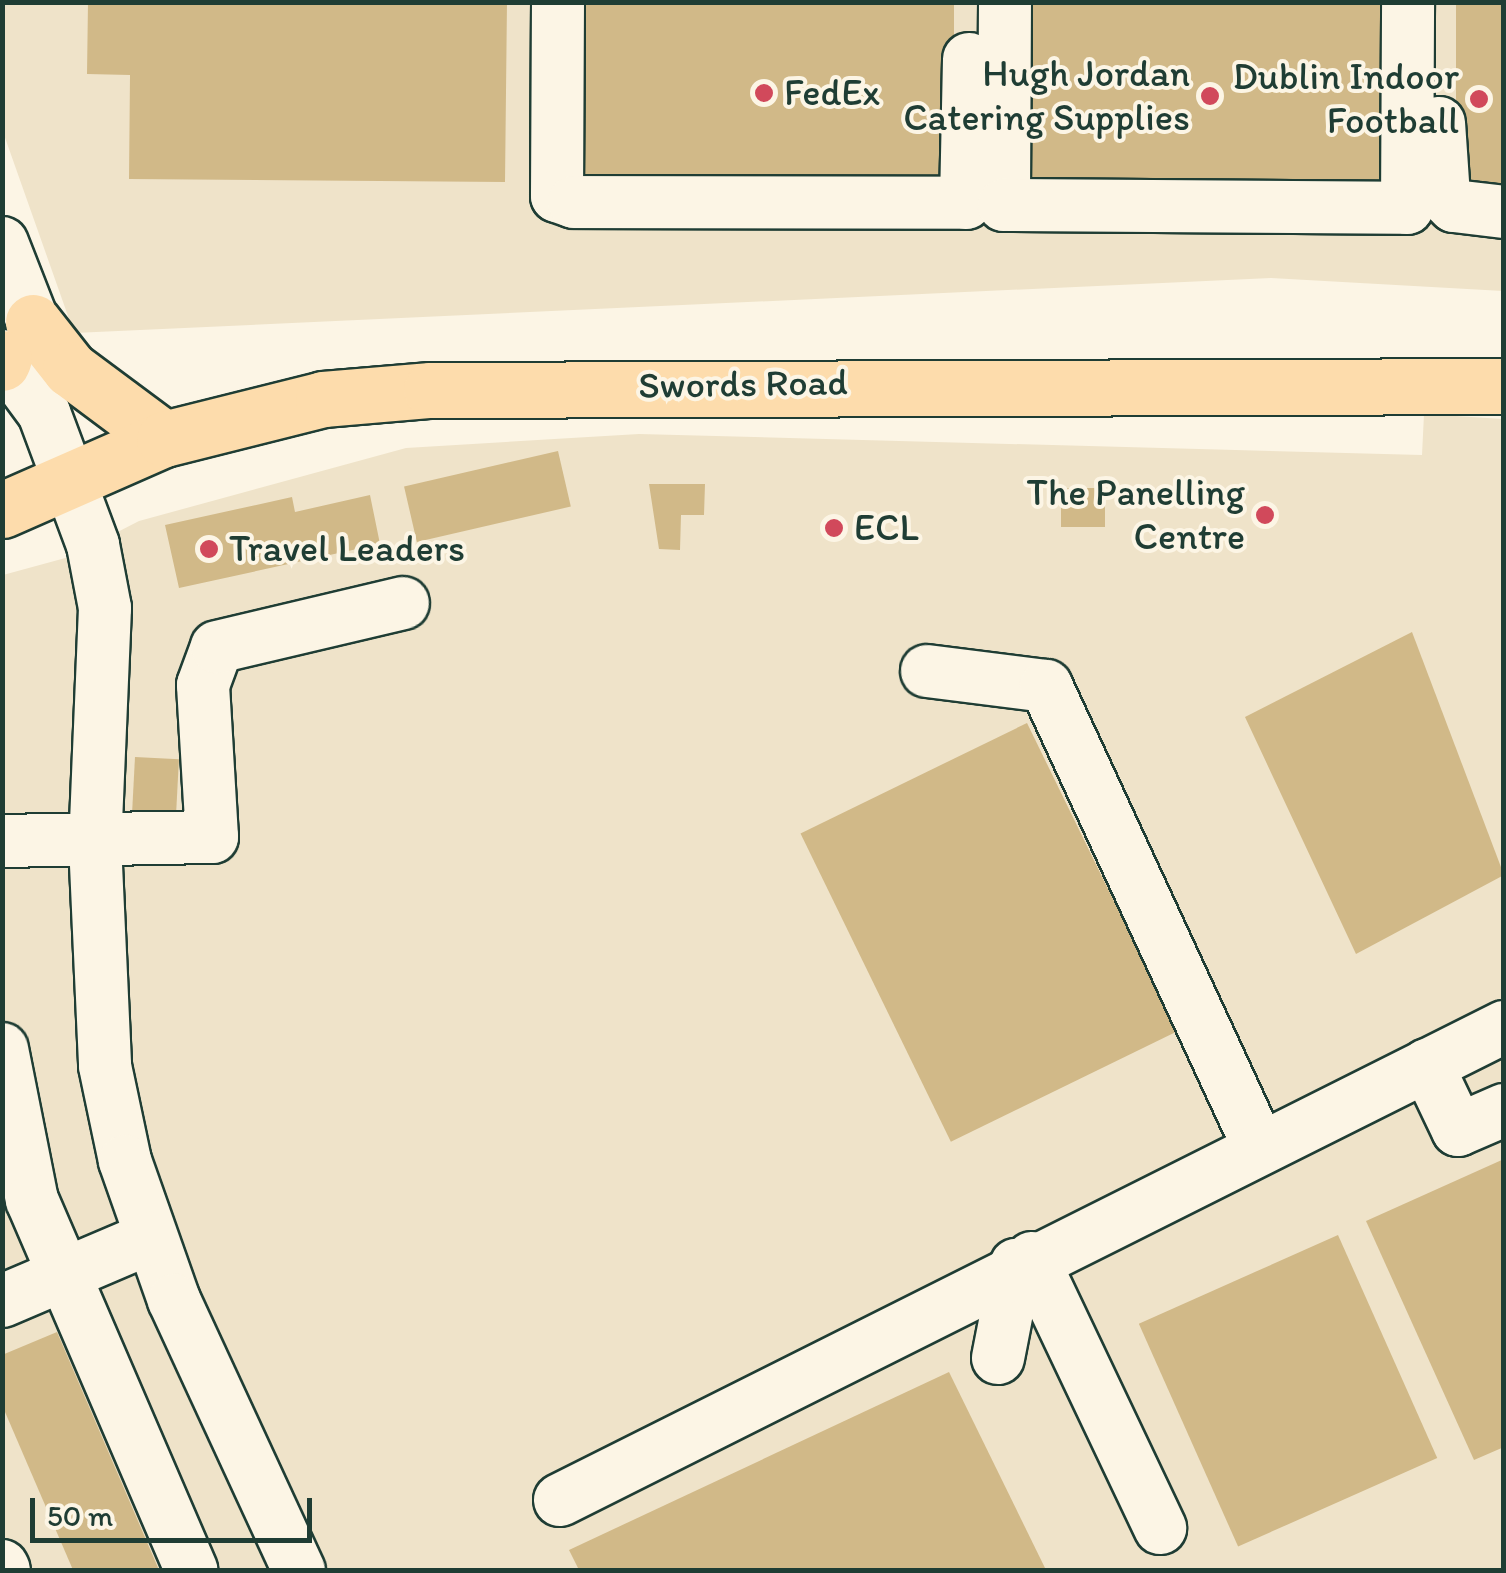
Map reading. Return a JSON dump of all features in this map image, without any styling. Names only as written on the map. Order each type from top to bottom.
[{"type":"main road","points":[[10,350],[70,368],[164,440]]},
{"type":"main road","name":"Swords Road","points":[[2,510],[164,440],[322,399],[431,390],[1504,386]]},
{"type":"street","points":[[558,2],[556,196],[966,204],[970,2]]},
{"type":"street","points":[[1005,2],[1004,205],[1407,208],[1408,2]]},
{"type":"street","points":[[1444,2],[1444,196],[1454,206],[1504,212]]},
{"type":"street","points":[[2,243],[10,350],[41,407],[69,479],[105,608],[95,843],[105,1066],[150,1238],[299,1570]]},
{"type":"street","points":[[2,841],[95,843],[212,837],[203,685],[217,647],[403,603]]},
{"type":"street","points":[[927,671],[1046,686],[1259,1146]]},
{"type":"street","points":[[560,1500],[1024,1261],[1504,1027]]},
{"type":"street","points":[[2,1049],[18,1206],[68,1273],[192,1570]]},
{"type":"street","points":[[1426,1065],[1458,1130],[1504,1110]]},
{"type":"street","points":[[2,1301],[150,1238]]},
{"type":"street","points":[[998,1358],[1024,1261]]},
{"type":"street","points":[[1024,1261],[1160,1528]]},
{"type":"shaded area","points":[[3,3],[1503,3],[1503,291],[1271,278],[74,333],[3,132]]},
{"type":"shaded area","points":[[1424,414],[1503,419],[1503,1570],[3,1570],[3,575],[69,557],[139,521],[406,448],[639,434],[1422,455]]},
{"type":"building","points":[[88,2],[507,2],[505,182],[129,179],[130,75],[87,74]]},
{"type":"building","name":"FedEx","points":[[576,2],[954,2],[954,183],[576,183]]},
{"type":"building","name":"Hugh Jordan Catering Supplies","points":[[1031,2],[1388,2],[1388,189],[1031,189]]},
{"type":"building","name":"Dublin Indoor Football","points":[[1456,2],[1504,2],[1504,195],[1456,195]]},
{"type":"building","points":[[558,451],[571,507],[417,542],[404,487]]},
{"type":"building","points":[[649,484],[705,484],[704,515],[681,515],[680,550],[659,549]]},
{"type":"building","points":[[1061,488],[1105,488],[1105,527],[1061,527]]},
{"type":"building","points":[[370,495],[380,544],[179,588],[165,525],[292,497],[295,512]]},
{"type":"building","points":[[1412,632],[1504,875],[1356,954],[1245,717]]},
{"type":"building","points":[[1027,723],[1177,1031],[951,1142],[801,833]]},
{"type":"building","points":[[135,757],[179,759],[175,833],[131,831]]},
{"type":"building","points":[[1504,1159],[1504,1447],[1474,1460],[1366,1221]]},
{"type":"building","points":[[1338,1235],[1437,1458],[1238,1547],[1139,1324]]},
{"type":"building","points":[[57,1332],[159,1570],[73,1570],[2,1405],[2,1355]]},
{"type":"building","points":[[949,1372],[1046,1570],[579,1570],[569,1550]]},
{"type":"place","name":"FedEx","points":[[764,93]]},
{"type":"place","name":"Hugh Jordan Catering Supplies","points":[[1210,96]]},
{"type":"place","name":"Dublin Indoor Football","points":[[1479,99]]},
{"type":"place","name":"The Panelling Centre","points":[[1265,515]]},
{"type":"place","name":"ECL","points":[[834,528]]},
{"type":"place","name":"Travel Leaders","points":[[209,549]]}]
